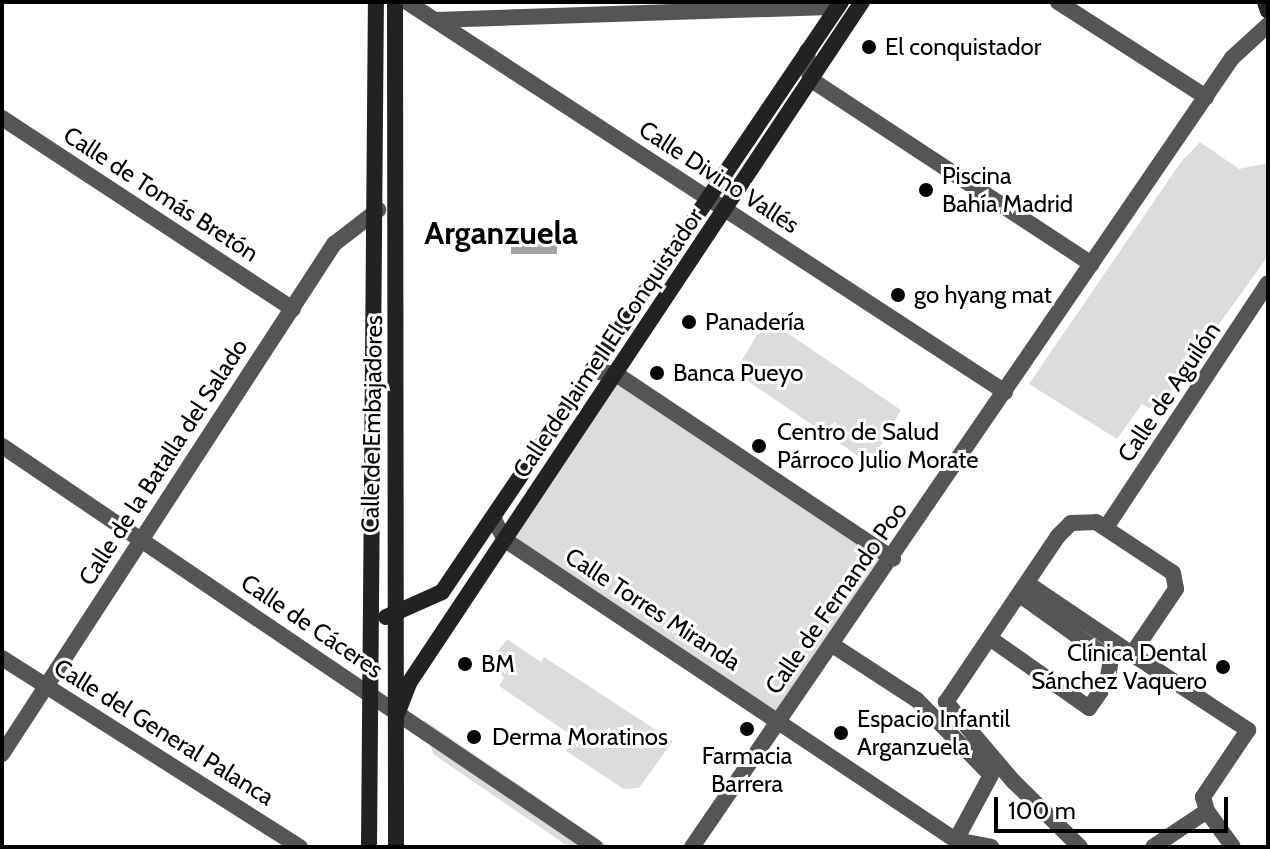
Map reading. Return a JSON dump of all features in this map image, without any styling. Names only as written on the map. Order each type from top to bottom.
[{"type":"main road","name":"Calle de Embajadores","points":[[369,847],[378,210],[376,2]]},
{"type":"main road","name":"Calle de Embajadores","points":[[395,2],[392,613],[398,712],[396,847]]},
{"type":"main road","name":"Calle de Jaime I El Conquistador","points":[[398,712],[409,683],[862,2]]},
{"type":"main road","points":[[1265,2],[1268,11]]},
{"type":"main road","name":"Calle de Jaime I El Conquistador","points":[[392,613],[442,592],[840,5]]},
{"type":"main road","points":[[371,649],[379,622],[392,613]]},
{"type":"street","name":"Calle Divino Vallés","points":[[407,2],[1005,392]]},
{"type":"street","points":[[1058,2],[1206,97]]},
{"type":"street","points":[[436,20],[840,5]]},
{"type":"street","name":"Calle de Fernando Poo","points":[[692,847],[834,646],[1232,58],[1268,25]]},
{"type":"street","points":[[807,51],[810,79],[1092,264]]},
{"type":"street","name":"Calle de Tomás Bretón","points":[[2,118],[293,309]]},
{"type":"street","name":"Calle de la Batalla del Salado","points":[[2,754],[334,244],[378,210]]},
{"type":"street","name":"Calle de Aguilón","points":[[1107,526],[1268,283]]},
{"type":"street","points":[[591,371],[616,374],[893,559]]},
{"type":"street","name":"Calle de Cáceres","points":[[2,446],[595,847]]},
{"type":"street","name":"Calle Torres Miranda","points":[[493,518],[505,540],[961,843]]},
{"type":"street","points":[[1080,847],[1013,781],[946,702],[1071,523],[1107,526],[1173,573],[1176,589],[1132,654]]},
{"type":"street","points":[[991,639],[1089,708],[1107,682],[1111,660],[1024,589]]},
{"type":"street","points":[[1024,589],[1132,654],[1248,730],[1203,797],[1207,811],[1233,847]]},
{"type":"street","points":[[834,646],[917,700],[991,775],[961,843],[991,847]]},
{"type":"street","name":"Calle del General Palanca","points":[[2,658],[300,847]]},
{"type":"street","points":[[1153,847],[1207,811]]},
{"type":"shaded area","points":[[1200,142],[1239,169],[1268,163],[1268,256],[1156,412],[1142,404],[1117,439],[1029,384],[1181,162]]},
{"type":"shaded area","points":[[511,232],[557,232],[557,254],[511,254]]},
{"type":"shaded area","points":[[774,324],[901,410],[870,464],[749,382],[738,367],[756,336]]},
{"type":"shaded area","points":[[616,374],[892,560],[780,726],[504,540]]},
{"type":"shaded area","points":[[507,639],[541,662],[544,657],[673,741],[639,788],[624,789],[566,751],[574,737],[499,686],[504,677],[487,665]]},
{"type":"shaded area","points":[[424,720],[610,847],[569,847],[433,754]]},
{"type":"place","name":"El conquistador","points":[[869,47]]},
{"type":"place","name":"Piscina Bahía Madrid","points":[[926,190]]},
{"type":"place","name":"go hyang mat","points":[[898,295]]},
{"type":"place","name":"Panadería","points":[[689,322]]},
{"type":"place","name":"Banca Pueyo","points":[[657,373]]},
{"type":"place","name":"Centro de Salud Párroco Julio Morate","points":[[759,446]]},
{"type":"place","name":"BM","points":[[465,664]]},
{"type":"place","name":"Clínica Dental Sánchez Vaquero","points":[[1223,667]]},
{"type":"place","name":"Farmacia Barrera","points":[[747,729]]},
{"type":"place","name":"Espacio Infantil Arganzuela","points":[[841,733]]},
{"type":"place","name":"Derma Moratinos","points":[[474,737]]},
{"type":"district","name":"Arganzuela","points":[[501,233]]}]
